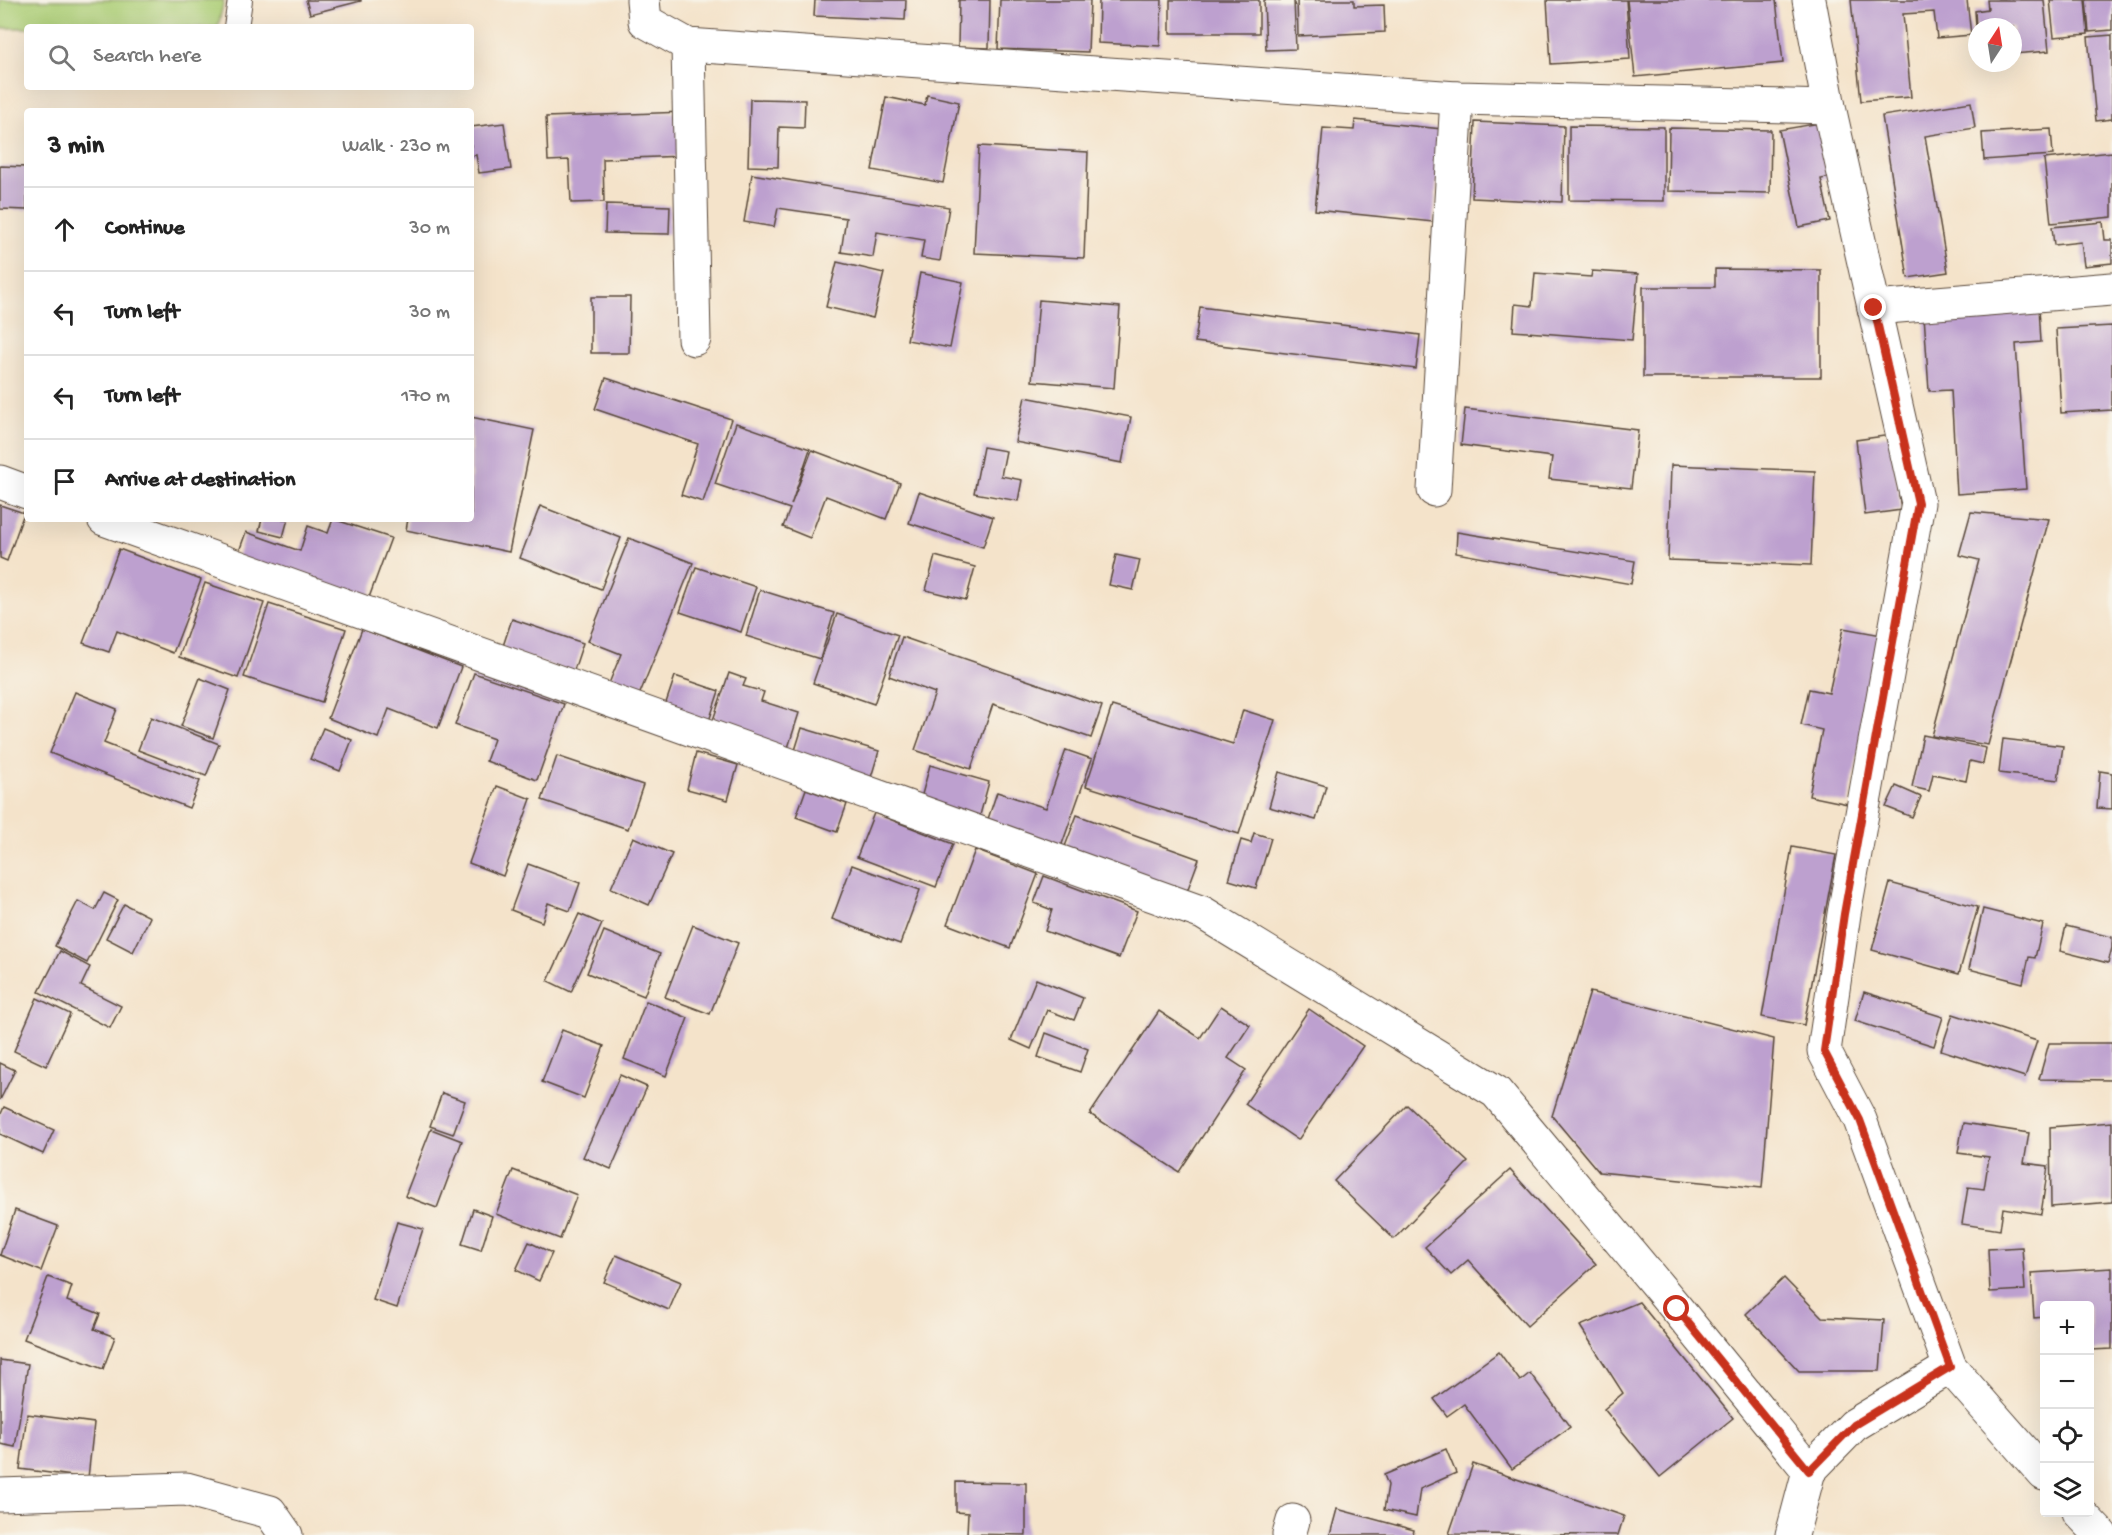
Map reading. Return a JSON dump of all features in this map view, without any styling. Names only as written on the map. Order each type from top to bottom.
[{"type":"street","points":[[643,0],[645,21],[688,45],[1457,98],[1829,107]]},
{"type":"street","points":[[1809,0],[1829,107],[1918,503],[1844,914],[1824,1051],[1860,1120],[1950,1367],[2040,1469]]},
{"type":"street","points":[[688,45],[694,339]]},
{"type":"street","points":[[1434,490],[1457,98]]},
{"type":"street","points":[[1874,308],[2112,290]]},
{"type":"street","points":[[0,482],[24,491]]},
{"type":"street","points":[[112,522],[1203,913],[1496,1092],[1809,1471]]},
{"type":"street","points":[[1792,1535],[1809,1471],[1854,1425],[1950,1367]]},
{"type":"street","points":[[0,1495],[186,1489],[270,1512],[286,1535]]},
{"type":"lane","points":[[236,24],[240,0]]},
{"type":"green space","points":[[0,0],[224,0],[219,24],[24,24],[24,28],[0,28]]},
{"type":"building","points":[[306,0],[361,0],[361,1],[310,14]]},
{"type":"building","points":[[815,0],[906,0],[905,20],[814,16]]},
{"type":"building","points":[[959,0],[990,0],[989,48],[958,47]]},
{"type":"building","points":[[1000,0],[1090,0],[1088,52],[998,49]]},
{"type":"building","points":[[1099,0],[1162,0],[1160,46],[1098,43]]},
{"type":"building","points":[[1170,0],[1259,0],[1259,33],[1170,33]]},
{"type":"building","points":[[1264,0],[1294,0],[1296,49],[1266,50]]},
{"type":"building","points":[[1297,0],[1354,0],[1354,6],[1384,5],[1385,32],[1298,36]]},
{"type":"building","points":[[1547,0],[1626,0],[1630,59],[1551,64]]},
{"type":"building","points":[[1627,0],[1776,0],[1783,63],[1635,77]]},
{"type":"building","points":[[1851,0],[1967,0],[1968,35],[1937,38],[1934,12],[1903,14],[1911,97],[1861,101]]},
{"type":"building","points":[[1987,0],[2044,0],[2049,51],[2022,53],[2022,18],[1975,18],[1975,11],[1988,9]]},
{"type":"building","points":[[2050,0],[2085,0],[2088,34],[2054,37]]},
{"type":"building","points":[[2086,0],[2112,0],[2112,30],[2089,32]]},
{"type":"building","points":[[2112,35],[2112,119],[2096,121],[2088,37]]},
{"type":"building","points":[[927,95],[959,102],[943,183],[872,170],[886,97],[925,105]]},
{"type":"building","points":[[750,99],[805,100],[804,128],[779,127],[778,167],[748,166]]},
{"type":"building","points":[[1971,102],[1975,128],[1925,136],[1948,272],[1908,278],[1882,116]]},
{"type":"building","points":[[684,112],[685,156],[603,159],[604,202],[571,203],[569,160],[548,161],[546,117]]},
{"type":"building","points":[[1355,120],[1442,129],[1433,222],[1315,210],[1323,128],[1354,130]]},
{"type":"building","points":[[1475,122],[1564,126],[1562,202],[1472,198]]},
{"type":"building","points":[[504,123],[511,169],[479,173],[476,155],[474,155],[474,127]]},
{"type":"building","points":[[1820,123],[1832,177],[1821,179],[1830,221],[1799,227],[1779,130]]},
{"type":"building","points":[[1569,126],[1664,127],[1664,201],[1569,200]]},
{"type":"building","points":[[1669,128],[1771,130],[1770,193],[1668,191]]},
{"type":"building","points":[[2051,129],[2053,155],[1984,160],[1982,133]]},
{"type":"building","points":[[979,146],[1088,152],[1084,258],[974,253]]},
{"type":"building","points":[[2112,152],[2112,217],[2051,223],[2044,159]]},
{"type":"building","points":[[0,166],[24,167],[24,210],[0,209]]},
{"type":"building","points":[[752,174],[949,207],[940,261],[921,258],[924,240],[877,232],[873,257],[841,252],[846,218],[778,208],[774,227],[744,222]]},
{"type":"building","points":[[606,204],[670,206],[669,234],[605,233]]},
{"type":"building","points":[[2103,222],[2105,240],[2112,240],[2112,263],[2084,266],[2081,242],[2054,245],[2052,227]]},
{"type":"building","points":[[837,262],[884,273],[873,318],[826,307]]},
{"type":"building","points":[[1715,269],[1821,270],[1821,377],[1643,377],[1643,287],[1715,287]]},
{"type":"building","points":[[1592,271],[1638,274],[1632,340],[1513,331],[1515,304],[1532,306],[1535,273],[1591,277]]},
{"type":"building","points":[[920,273],[963,282],[950,348],[907,340]]},
{"type":"building","points":[[591,297],[630,297],[629,353],[591,353]]},
{"type":"building","points":[[1039,300],[1120,307],[1114,388],[1032,381]]},
{"type":"building","points":[[1200,307],[1420,335],[1416,369],[1195,342]]},
{"type":"building","points":[[2039,307],[2041,342],[2016,344],[2026,489],[1957,494],[1951,390],[1929,391],[1924,315]]},
{"type":"building","points":[[2112,326],[2112,410],[2061,413],[2056,329]]},
{"type":"building","points":[[606,378],[731,419],[703,502],[681,495],[698,444],[595,409]]},
{"type":"building","points":[[1025,397],[1131,417],[1122,463],[1015,442]]},
{"type":"building","points":[[1465,409],[1638,430],[1631,488],[1549,479],[1552,457],[1461,445]]},
{"type":"building","points":[[474,418],[534,430],[509,552],[406,530],[407,522],[474,522]]},
{"type":"building","points":[[736,423],[810,449],[791,505],[812,450],[900,483],[886,519],[826,496],[810,538],[783,527],[790,509],[715,484]]},
{"type":"building","points":[[1891,435],[1901,510],[1865,515],[1856,440]]},
{"type":"building","points":[[983,447],[1006,451],[1001,476],[1022,480],[1018,501],[974,493]]},
{"type":"building","points":[[1671,465],[1815,471],[1811,565],[1668,560]]},
{"type":"building","points":[[919,492],[993,517],[983,547],[909,523]]},
{"type":"building","points":[[0,505],[24,513],[7,561],[0,558]]},
{"type":"building","points":[[540,506],[621,538],[601,589],[520,558]]},
{"type":"building","points":[[1971,512],[2049,519],[1988,745],[1932,736],[1979,560],[1959,555]]},
{"type":"building","points":[[261,522],[287,522],[283,537],[259,531]]},
{"type":"building","points":[[332,522],[342,522],[391,538],[367,603],[237,557],[246,532],[300,551],[308,526],[328,533]]},
{"type":"building","points":[[1457,532],[1635,561],[1631,584],[1456,553]]},
{"type":"building","points":[[629,538],[693,563],[638,698],[608,686],[621,654],[588,641]]},
{"type":"building","points":[[119,549],[201,580],[173,653],[117,631],[109,652],[83,643]]},
{"type":"building","points":[[1116,555],[1140,560],[1133,590],[1109,585]]},
{"type":"building","points":[[935,556],[975,567],[966,600],[926,590]]},
{"type":"building","points":[[696,567],[756,587],[741,632],[680,612]]},
{"type":"building","points":[[205,583],[264,603],[238,678],[179,657]]},
{"type":"building","points":[[760,590],[834,613],[820,659],[746,636]]},
{"type":"building","points":[[269,604],[346,629],[322,702],[244,677]]},
{"type":"building","points":[[837,614],[898,635],[874,704],[813,683]]},
{"type":"building","points":[[512,619],[583,643],[573,673],[502,649]]},
{"type":"building","points":[[1843,628],[1882,635],[1848,804],[1809,796],[1822,730],[1801,725],[1809,689],[1829,693]]},
{"type":"building","points":[[362,629],[461,667],[438,728],[389,709],[378,738],[328,718]]},
{"type":"building","points":[[902,637],[1102,706],[1091,738],[993,704],[971,769],[915,750],[935,693],[889,676]]},
{"type":"building","points":[[474,673],[564,704],[537,780],[486,761],[494,739],[455,725]]},
{"type":"building","points":[[729,673],[746,679],[743,686],[764,692],[761,701],[799,713],[787,751],[711,726]]},
{"type":"building","points":[[675,676],[719,691],[708,724],[664,709]]},
{"type":"building","points":[[200,678],[230,690],[213,738],[181,726]]},
{"type":"building","points":[[75,692],[117,709],[104,743],[200,781],[189,808],[50,753]]},
{"type":"building","points":[[1112,706],[1233,744],[1243,710],[1275,720],[1239,834],[1086,786]]},
{"type":"building","points":[[151,717],[219,744],[206,776],[138,750]]},
{"type":"building","points":[[323,728],[352,740],[340,771],[310,759]]},
{"type":"building","points":[[802,728],[879,751],[869,784],[792,760]]},
{"type":"building","points":[[1923,735],[1986,748],[1983,764],[1970,761],[1966,781],[1933,774],[1929,791],[1912,787]]},
{"type":"building","points":[[2003,739],[2063,746],[2058,780],[1999,773]]},
{"type":"building","points":[[1066,750],[1092,759],[1061,847],[987,822],[997,792],[1046,808]]},
{"type":"building","points":[[696,753],[738,765],[728,800],[687,789]]},
{"type":"building","points":[[557,756],[643,785],[628,829],[542,800]]},
{"type":"building","points":[[930,765],[989,782],[979,819],[920,802]]},
{"type":"building","points":[[2100,771],[2112,773],[2112,809],[2097,808]]},
{"type":"building","points":[[1279,772],[1326,786],[1316,820],[1269,807]]},
{"type":"building","points":[[497,786],[531,799],[503,876],[469,863]]},
{"type":"building","points":[[1896,786],[1921,797],[1912,817],[1886,807]]},
{"type":"building","points":[[806,789],[847,804],[837,832],[796,817]]},
{"type":"building","points":[[874,813],[953,844],[936,887],[857,857]]},
{"type":"building","points":[[1077,815],[1199,859],[1186,894],[1064,849]]},
{"type":"building","points":[[1254,833],[1271,838],[1256,888],[1229,880],[1241,840],[1251,843]]},
{"type":"building","points":[[633,837],[672,854],[649,905],[611,888]]},
{"type":"building","points":[[1792,847],[1836,855],[1804,1025],[1762,1017]]},
{"type":"building","points":[[975,850],[1038,874],[1010,948],[947,924]]},
{"type":"building","points":[[528,864],[580,883],[570,911],[548,903],[542,922],[511,910]]},
{"type":"building","points":[[852,865],[920,890],[900,944],[832,919]]},
{"type":"building","points":[[1044,876],[1137,911],[1119,958],[1045,931],[1052,910],[1034,903]]},
{"type":"building","points":[[1890,883],[1978,907],[1959,974],[1872,950]]},
{"type":"building","points":[[104,893],[118,900],[87,963],[55,946],[78,901],[95,910]]},
{"type":"building","points":[[124,904],[150,917],[133,952],[106,938]]},
{"type":"building","points":[[1983,909],[2043,924],[2035,958],[2029,957],[2023,983],[1969,969]]},
{"type":"building","points":[[579,914],[602,924],[571,992],[548,981]]},
{"type":"building","points":[[693,925],[738,943],[710,1014],[665,997]]},
{"type":"building","points":[[2066,926],[2112,937],[2108,963],[2060,951]]},
{"type":"building","points":[[604,931],[660,954],[644,996],[587,973]]},
{"type":"building","points":[[60,951],[90,967],[81,986],[121,1006],[110,1028],[39,992]]},
{"type":"building","points":[[1036,979],[1083,998],[1074,1020],[1047,1010],[1031,1049],[1011,1040]]},
{"type":"building","points":[[1590,992],[1774,1039],[1762,1188],[1599,1172],[1552,1116]]},
{"type":"building","points":[[1864,992],[1943,1017],[1934,1046],[1855,1021]]},
{"type":"building","points":[[37,998],[70,1014],[46,1066],[14,1051]]},
{"type":"building","points":[[646,1001],[688,1018],[666,1076],[624,1059]]},
{"type":"building","points":[[1221,1006],[1250,1025],[1228,1058],[1246,1070],[1179,1172],[1090,1114],[1159,1011],[1200,1038]]},
{"type":"building","points":[[1309,1009],[1363,1046],[1298,1140],[1245,1104]]},
{"type":"building","points":[[1953,1014],[2037,1041],[2025,1077],[1941,1050]]},
{"type":"building","points":[[562,1030],[604,1046],[584,1098],[542,1082]]},
{"type":"building","points":[[1046,1033],[1088,1049],[1080,1072],[1038,1057]]},
{"type":"building","points":[[2049,1043],[2112,1043],[2112,1080],[2039,1079]]},
{"type":"building","points":[[0,1063],[15,1070],[0,1100]]},
{"type":"building","points":[[620,1075],[647,1087],[611,1169],[583,1157]]},
{"type":"building","points":[[442,1093],[465,1101],[453,1134],[430,1126]]},
{"type":"building","points":[[1407,1105],[1468,1162],[1394,1239],[1334,1181]]},
{"type":"building","points":[[4,1107],[54,1130],[43,1154],[0,1134],[0,1116]]},
{"type":"building","points":[[2112,1122],[2112,1202],[2051,1207],[2050,1127]]},
{"type":"building","points":[[1963,1123],[2029,1133],[2024,1163],[2048,1166],[2041,1214],[2003,1208],[2000,1230],[1962,1224],[1968,1187],[1984,1189],[1989,1157],[1958,1153]]},
{"type":"building","points":[[431,1129],[462,1141],[437,1208],[405,1196]]},
{"type":"building","points":[[513,1170],[577,1195],[560,1239],[496,1214]]},
{"type":"building","points":[[1510,1170],[1596,1264],[1527,1326],[1468,1260],[1451,1275],[1425,1247]]},
{"type":"building","points":[[473,1209],[492,1216],[481,1250],[462,1244]]},
{"type":"building","points":[[15,1210],[58,1226],[41,1271],[0,1255]]},
{"type":"building","points":[[397,1222],[423,1229],[397,1308],[373,1300]]},
{"type":"building","points":[[529,1242],[552,1253],[539,1281],[516,1270]]},
{"type":"building","points":[[2022,1247],[2025,1290],[1990,1292],[1988,1249]]},
{"type":"building","points":[[616,1255],[681,1282],[669,1310],[604,1282]]},
{"type":"building","points":[[2112,1268],[2112,1349],[2094,1350],[2094,1301],[2040,1301],[2040,1317],[2034,1318],[2031,1273]]},
{"type":"building","points":[[48,1277],[72,1286],[67,1301],[100,1314],[94,1329],[115,1337],[103,1369],[24,1339]]},
{"type":"building","points":[[1784,1278],[1822,1317],[1884,1320],[1880,1371],[1799,1371],[1746,1314]]},
{"type":"building","points":[[1639,1302],[1733,1418],[1660,1477],[1604,1409],[1623,1393],[1580,1326]]},
{"type":"building","points":[[1499,1352],[1520,1381],[1530,1373],[1570,1427],[1512,1469],[1464,1404],[1447,1416],[1434,1399]]},
{"type":"building","points":[[0,1360],[28,1364],[15,1447],[0,1444]]},
{"type":"building","points":[[27,1414],[94,1423],[88,1478],[20,1469]]},
{"type":"building","points":[[1446,1449],[1456,1473],[1420,1489],[1416,1517],[1384,1510],[1388,1485],[1384,1475]]},
{"type":"building","points":[[1473,1464],[1624,1516],[1618,1535],[1449,1534]]},
{"type":"building","points":[[956,1482],[1026,1483],[1026,1535],[967,1534],[968,1513],[956,1512]]},
{"type":"building","points":[[1337,1509],[1414,1530],[1413,1535],[1330,1535]]},
{"type":"route","points":[[1677,1309],[1809,1471],[1854,1425],[1950,1367],[1860,1120],[1824,1051],[1844,914],[1918,503],[1874,308]]}]
